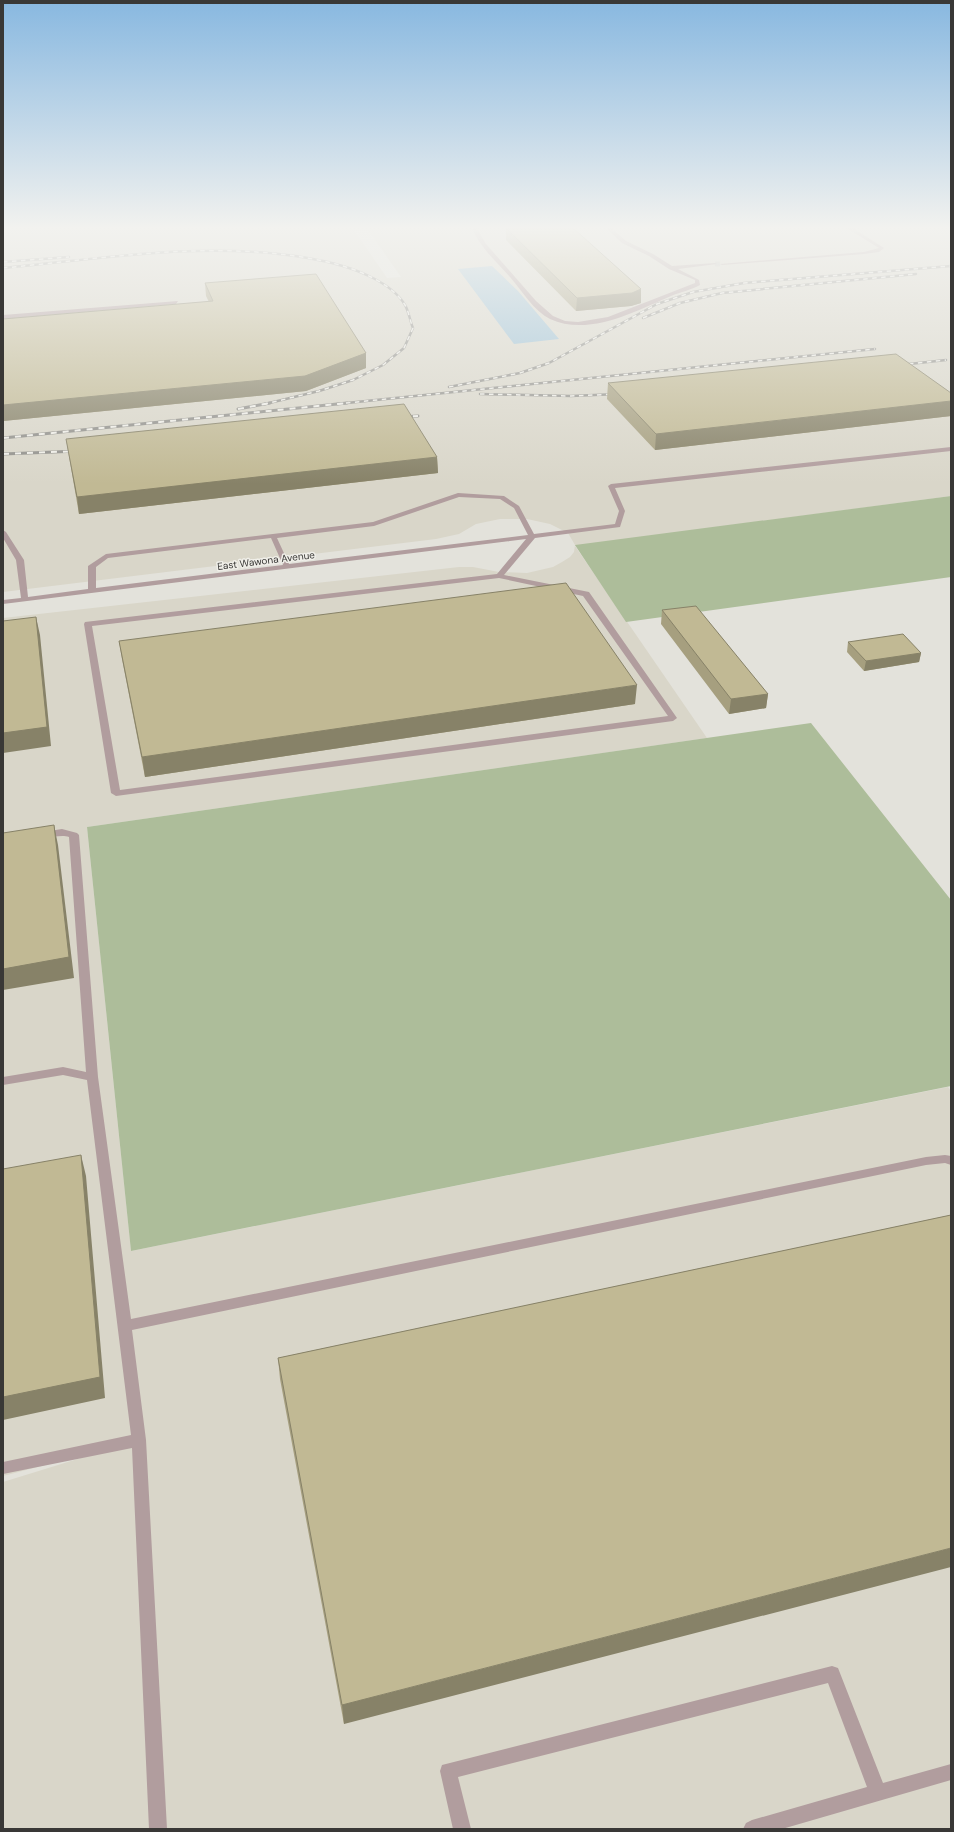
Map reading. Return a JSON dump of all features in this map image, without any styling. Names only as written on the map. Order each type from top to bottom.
[{"type":"street","points":[[3,317],[55,312]]},
{"type":"street","points":[[546,312],[560,321],[578,323],[623,315],[629,312]]},
{"type":"street","name":"East Wawona Avenue","points":[[3,602],[618,526],[622,511],[610,486],[951,449]]},
{"type":"street","points":[[92,591],[92,566],[106,556],[374,524],[458,495],[502,497],[517,507],[532,537],[499,576],[88,624],[116,793],[673,718],[586,594],[499,576]]},
{"type":"street","points":[[3,532],[20,560],[25,599]]},
{"type":"street","points":[[273,536],[287,567]]},
{"type":"street","points":[[32,836],[62,832],[74,836],[92,1077],[139,1440],[158,1829]]},
{"type":"street","points":[[3,1081],[63,1071],[92,1077]]},
{"type":"street","points":[[125,1326],[926,1161],[945,1159],[951,1161]]},
{"type":"street","points":[[3,1468],[139,1440]]},
{"type":"street","points":[[462,1829],[448,1771],[832,1674],[878,1793]]},
{"type":"street","points":[[752,1829],[951,1772]]},
{"type":"shaded area","points":[[3,312],[951,312],[951,496],[575,546],[707,738],[87,827],[131,1251],[948,1087],[951,1091],[951,1829],[3,1829],[3,1482],[126,1444],[3,1476],[3,618],[459,567],[473,567],[499,572],[527,573],[553,567],[562,562],[570,557],[574,552],[575,545],[568,533],[550,524],[527,519],[500,519],[476,524],[459,534],[436,539],[3,592]]},
{"type":"green space","points":[[951,496],[951,577],[626,622],[575,545]]},
{"type":"green space","points":[[811,723],[951,900],[951,1086],[131,1251],[87,827]]},
{"type":"water","points":[[490,312],[536,312],[559,339],[514,344]]},
{"type":"building","points":[[79,312],[340,312],[366,353],[305,376],[3,405],[3,319]]},
{"type":"building","points":[[896,354],[951,393],[951,401],[656,434],[608,383]]},
{"type":"building","points":[[404,404],[437,457],[77,497],[66,439]]},
{"type":"building","points":[[566,583],[637,685],[142,757],[119,641]]},
{"type":"building","points":[[696,606],[768,694],[731,699],[662,610]]},
{"type":"building","points":[[36,617],[47,727],[3,733],[3,621]]},
{"type":"building","points":[[903,634],[921,653],[866,661],[848,642]]},
{"type":"building","points":[[54,825],[69,957],[3,969],[3,833]]},
{"type":"building","points":[[81,1155],[100,1377],[3,1397],[3,1169]]},
{"type":"building","points":[[951,1215],[951,1548],[342,1705],[278,1358]]},
{"type":"railway","points":[[266,404],[319,391],[353,380],[383,365],[404,348],[413,328],[408,312]]},
{"type":"railway","points":[[449,387],[520,373],[549,363],[641,312]]},
{"type":"railway","points":[[643,318],[657,312]]},
{"type":"railway","points":[[337,404],[875,349]]},
{"type":"railway","points":[[900,365],[946,360]]},
{"type":"railway","points":[[480,394],[571,396],[618,394]]},
{"type":"railway","points":[[3,438],[347,403]]},
{"type":"railway","points":[[238,409],[266,404]]},
{"type":"railway","points":[[401,417],[418,416]]},
{"type":"railway","points":[[3,454],[79,451]]}]
